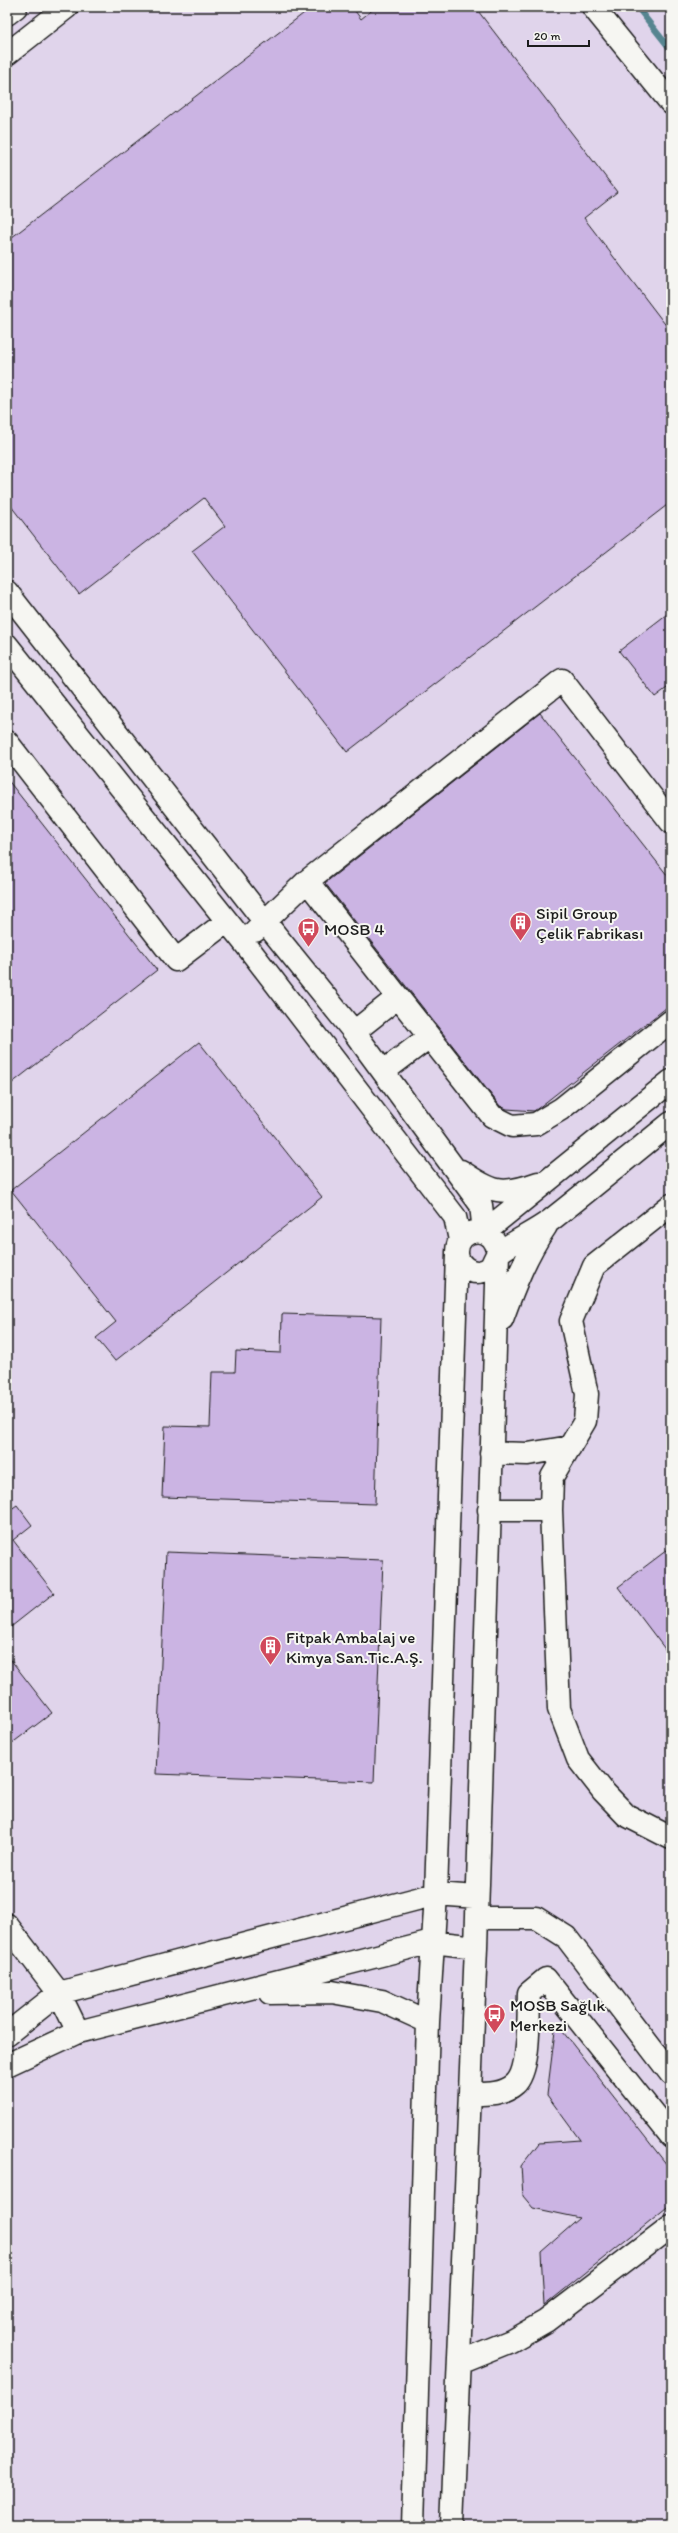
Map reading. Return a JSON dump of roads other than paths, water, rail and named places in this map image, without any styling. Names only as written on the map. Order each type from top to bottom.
[{"type":"street","points":[[7,14],[16,7]]},
{"type":"street","points":[[7,54],[67,7]]},
{"type":"street","points":[[593,7],[671,103]]},
{"type":"street","points":[[7,592],[265,922],[384,1071],[449,1163],[481,1205],[484,1232]]},
{"type":"street","points":[[7,645],[226,922],[243,941],[455,1217],[462,1265],[474,1272],[480,1272],[492,1266],[498,1253],[550,1221],[671,1123]]},
{"type":"street","points":[[243,941],[307,881],[562,680],[671,822]]},
{"type":"street","points":[[7,742],[176,960],[226,922]]},
{"type":"street","points":[[307,881],[428,1037],[492,1116],[512,1126],[536,1124],[561,1109],[671,1020]]},
{"type":"street","points":[[354,1032],[398,997]]},
{"type":"street","points":[[384,1071],[428,1037]]},
{"type":"street","points":[[484,1232],[545,1181],[671,1082]]},
{"type":"street","points":[[449,1163],[494,1190],[515,1191],[545,1181]]},
{"type":"street","points":[[671,1204],[594,1266],[571,1320],[587,1394],[585,1421],[552,1477],[551,1510],[559,1709],[578,1759],[602,1792],[626,1815],[671,1838]]},
{"type":"street","points":[[495,1339],[515,1282],[530,1249],[550,1221]]},
{"type":"street","points":[[413,2526],[428,2022],[436,1894],[459,1246],[471,1232],[484,1232],[495,1241],[498,1253],[476,1947],[452,2526]]},
{"type":"street","points":[[491,1453],[528,1454],[570,1447]]},
{"type":"street","points":[[489,1510],[551,1510]]},
{"type":"street","points":[[7,2034],[59,1994],[436,1894],[477,1908],[536,1918],[566,1937],[671,2074]]},
{"type":"street","points":[[7,1925],[59,1994],[78,2032]]},
{"type":"street","points":[[7,2065],[78,2032],[432,1942],[476,1947]]},
{"type":"street","points":[[470,2094],[496,2093],[516,2084],[525,2067],[529,1993],[546,1979],[671,2136]]},
{"type":"street","points":[[231,1994],[332,1992],[382,2001],[428,2022]]},
{"type":"street","points":[[459,2362],[512,2341],[546,2321],[671,2226]]},
{"type":"waterway","points":[[637,7],[671,50]]},
{"type":"place","name":"Sipil Group Çelik Fabrikası","points":[[521,942]]},
{"type":"place","name":"MOSB 4","points":[[309,948]]},
{"type":"place","name":"Fitpak Ambalaj ve Kimya San.Tic.A.Ş.","points":[[270,1666]]},
{"type":"place","name":"MOSB Sağlık Merkezi","points":[[494,2034]]}]
